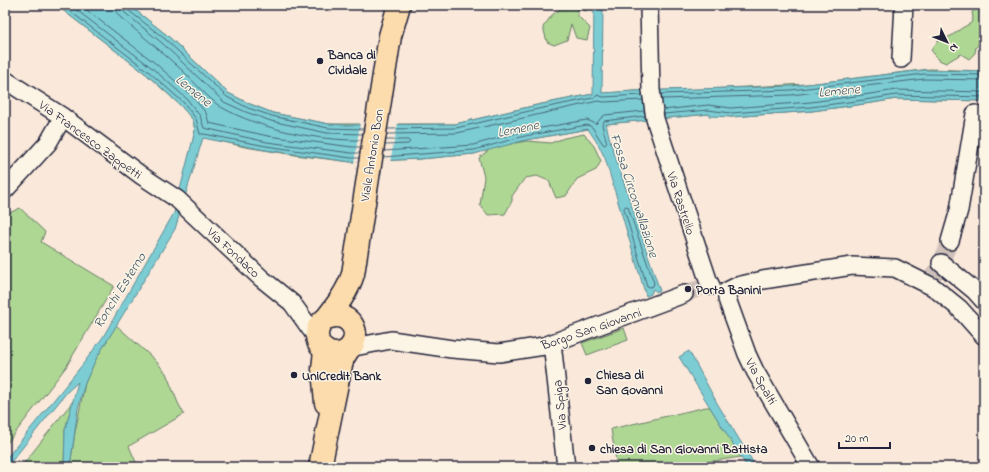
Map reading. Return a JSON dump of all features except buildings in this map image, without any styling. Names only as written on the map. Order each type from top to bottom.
[{"type":"main road","name":"Viale Antonio Bon","points":[[390,36],[391,5]]},
{"type":"main road","name":"Viale Antonio Bon","points":[[323,336],[351,283],[390,36],[398,5]]},
{"type":"main road","name":"Viale Antonio Bon","points":[[350,344],[355,284],[353,274]]},
{"type":"main road","points":[[320,467],[343,358],[350,344],[353,327],[344,318],[332,317],[323,336],[323,384],[329,420]]},
{"type":"main road","points":[[323,336],[337,354],[350,344]]},
{"type":"street","name":"Via Rastrello","points":[[649,5],[651,90],[655,119],[708,280],[707,286],[717,286],[727,291]]},
{"type":"street","points":[[901,59],[904,5]]},
{"type":"street","name":"Via Francesco Zappetti","points":[[5,80],[63,117],[142,176],[181,202]]},
{"type":"street","points":[[950,241],[959,210],[975,114]]},
{"type":"street","points":[[5,190],[48,143],[63,117]]},
{"type":"street","name":"Via Fondaco","points":[[181,202],[261,278],[292,303],[323,336]]},
{"type":"street","points":[[941,263],[975,291],[984,301]]},
{"type":"street","points":[[727,291],[737,286],[763,280],[852,266],[895,268],[933,287],[959,308],[982,331]]},
{"type":"street","name":"Via Spalti","points":[[727,291],[727,299],[747,354],[811,467]]},
{"type":"street","name":"Borgo San Giovanni","points":[[350,344],[377,343],[391,340],[452,349],[499,353],[544,346],[684,294]]},
{"type":"street","name":"Via Spiga","points":[[552,343],[566,467]]},
{"type":"green space","points":[[56,5],[129,5],[168,36],[228,93],[273,113],[329,124],[455,124],[593,94],[808,84],[930,69],[984,71],[984,101],[896,99],[812,111],[731,117],[709,114],[606,124],[588,129],[526,140],[516,143],[526,141],[551,143],[564,138],[584,134],[594,146],[601,161],[596,170],[577,179],[566,196],[556,198],[549,181],[537,176],[525,178],[512,196],[512,201],[505,214],[488,215],[480,205],[484,177],[479,158],[490,149],[474,154],[420,159],[351,162],[245,147],[203,137],[193,139],[195,131],[193,120],[181,106],[146,74]]},
{"type":"green space","points":[[563,5],[592,5],[586,11],[578,8],[578,16],[590,28],[587,40],[576,38],[571,24],[567,40],[554,45],[547,42],[543,27],[552,15]]},
{"type":"green space","points":[[984,5],[984,22],[982,23],[984,27],[984,40],[976,47],[975,53],[969,59],[961,54],[946,63],[939,60],[931,50],[938,41],[951,36],[971,23],[973,18],[972,12]]},
{"type":"green space","points":[[20,208],[45,232],[41,242],[114,286],[66,367],[5,446],[5,215]]},
{"type":"green space","points":[[116,325],[155,360],[166,373],[184,414],[129,446],[138,467],[70,467],[75,432],[85,383],[96,359]]},
{"type":"green space","points":[[624,328],[628,340],[587,355],[582,343]]},
{"type":"green space","points":[[73,401],[65,430],[64,467],[21,467]]},
{"type":"green space","points":[[710,407],[741,457],[674,467],[617,467],[611,429]]},
{"type":"water","name":"Lemene","points":[[56,5],[129,5],[168,36],[228,93],[273,113],[329,124],[455,124],[593,94],[594,5],[603,5],[602,93],[791,86],[924,70],[984,71],[984,101],[896,99],[812,111],[731,117],[709,116],[709,114],[606,124],[611,144],[660,291],[657,292],[653,289],[651,294],[646,296],[605,158],[588,129],[526,140],[474,154],[420,159],[351,162],[265,150],[203,138],[175,229],[96,359],[85,383],[78,408],[70,467],[64,467],[65,430],[78,382],[67,392],[7,467],[5,467],[5,460],[103,337],[174,213],[195,131],[193,120],[165,91],[146,74]]},
{"type":"water","points":[[689,351],[717,403],[756,467],[747,467],[679,357]]},
{"type":"pier","points":[[360,123],[398,123],[390,162],[354,164]]},
{"type":"tunnel","points":[[928,284],[941,263],[950,241]]},
{"type":"tunnel","points":[[684,294],[703,287]]},
{"type":"place","name":"Banca di Cividale","points":[[320,61]]},
{"type":"place","name":"Porta Banini","points":[[688,289]]},
{"type":"place","name":"UniCredit Bank","points":[[294,375]]},
{"type":"place","name":"Chiesa di San Govanni","points":[[588,381]]},
{"type":"place","name":"chiesa di San Giovanni Battista","points":[[592,448]]},
{"type":"water label","name":"Fossa Circonvallazione","points":[[635,195]]},
{"type":"water label","name":"Ronchi Esterno","points":[[119,290]]}]
